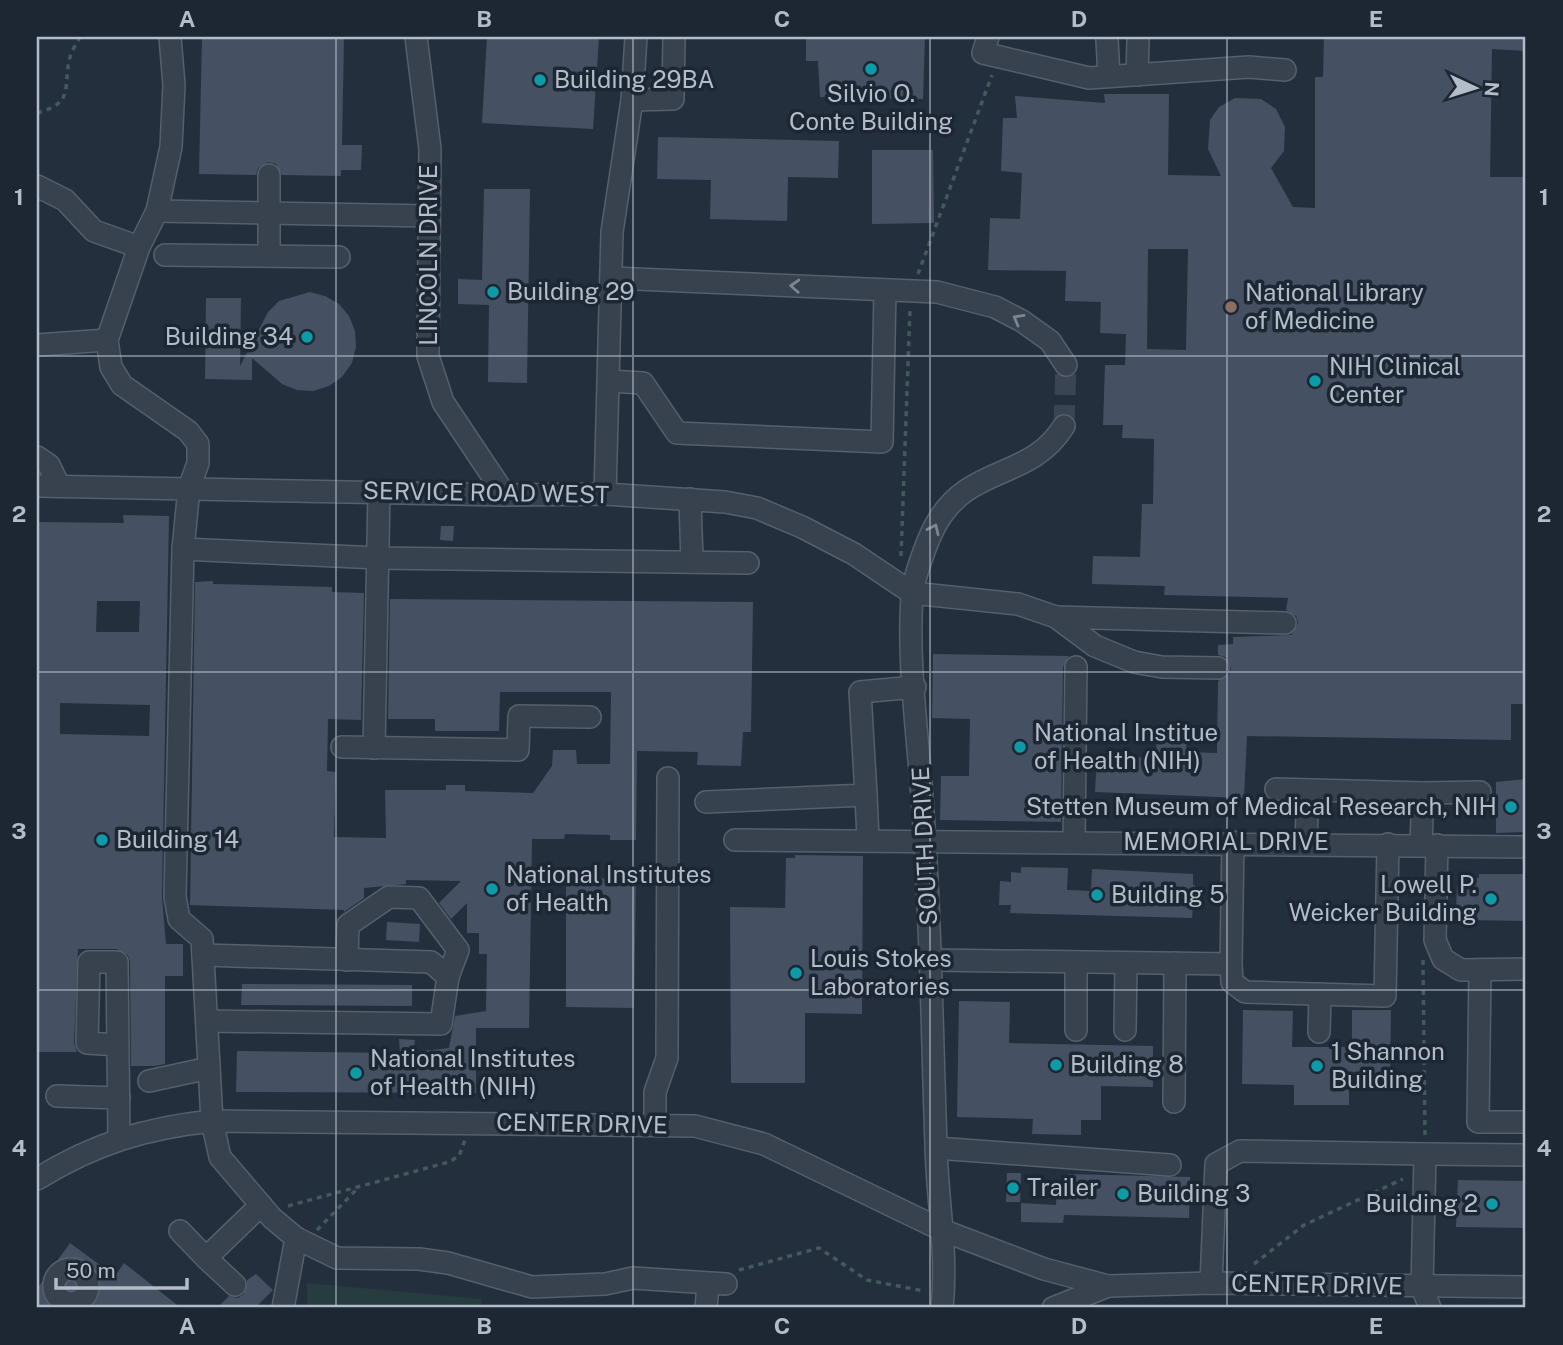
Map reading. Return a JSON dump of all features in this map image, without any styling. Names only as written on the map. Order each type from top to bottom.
[{"type":"street","points":[[170,37],[174,85],[171,147],[157,211],[139,247],[107,340],[111,367],[122,385],[188,431],[198,444],[198,463],[188,488],[183,549],[175,897],[179,919],[202,939],[212,1121],[220,1157],[266,1212],[300,1241],[337,1258],[419,1259],[448,1263],[532,1287],[605,1284],[633,1278],[717,1284],[706,1308]]},
{"type":"street","name":"LINCOLN DRIVE","points":[[416,37],[430,149],[428,356],[443,402],[505,495]]},
{"type":"street","points":[[606,494],[612,232],[632,100],[635,37]]},
{"type":"street","points":[[632,100],[673,99],[674,37]]},
{"type":"street","points":[[1107,40],[1109,76]]},
{"type":"street","points":[[1137,75],[1138,41]]},
{"type":"street","points":[[988,53],[1090,78],[1249,67],[1285,70]]},
{"type":"street","points":[[269,175],[269,256]]},
{"type":"street","points":[[37,186],[65,200],[94,231],[139,247]]},
{"type":"street","points":[[157,211],[429,216]]},
{"type":"street","points":[[165,255],[339,257]]},
{"type":"street","points":[[612,278],[937,292],[995,307],[1050,341],[1066,365]]},
{"type":"street","points":[[609,381],[643,383],[677,433],[882,442],[885,290]]},
{"type":"street","points":[[37,345],[107,340]]},
{"type":"street","name":"SOUTH DRIVE","points":[[943,1302],[932,960],[915,687],[904,589],[933,528],[949,503],[968,487],[1034,458],[1052,445],[1064,426]]},
{"type":"street","points":[[37,457],[49,465],[59,486]]},
{"type":"street","name":"SERVICE ROAD WEST","points":[[37,486],[505,495],[606,494],[690,499],[757,508],[779,517],[854,554],[904,589]]},
{"type":"street","points":[[374,748],[379,492]]},
{"type":"street","points":[[690,499],[692,562]]},
{"type":"street","points":[[183,549],[378,558],[748,563]]},
{"type":"street","points":[[904,589],[1018,604],[1056,617],[1285,623]]},
{"type":"street","points":[[1056,617],[1095,646],[1134,662],[1162,667],[1218,668]]},
{"type":"street","points":[[1074,841],[1076,667]]},
{"type":"street","points":[[868,839],[860,692],[915,687]]},
{"type":"street","points":[[342,747],[518,750],[519,716],[590,717]]},
{"type":"street","points":[[655,1124],[655,1092],[667,1058],[668,778]]},
{"type":"street","points":[[1276,789],[1480,792]]},
{"type":"street","points":[[1306,843],[1308,790]]},
{"type":"street","points":[[1423,793],[1437,950],[1451,966],[1480,970],[1526,969]]},
{"type":"street","points":[[705,802],[866,795]]},
{"type":"street","name":"MEMORIAL DRIVE","points":[[736,840],[1233,842],[1526,847]]},
{"type":"street","points":[[1233,842],[1232,982],[1245,992],[1385,996],[1388,844]]},
{"type":"street","points":[[206,1021],[441,1024],[448,977],[458,950],[419,898],[389,897],[348,925],[347,960]]},
{"type":"street","points":[[203,955],[430,962],[448,977]]},
{"type":"street","points":[[932,960],[1231,964]]},
{"type":"street","points":[[1076,962],[1076,1030]]},
{"type":"street","points":[[1125,1030],[1126,963]]},
{"type":"street","points":[[1174,1102],[1175,964]]},
{"type":"street","points":[[1480,970],[1478,1122],[1526,1122]]},
{"type":"street","points":[[1319,1032],[1320,994]]},
{"type":"street","points":[[118,1045],[119,1138]]},
{"type":"street","points":[[149,1082],[209,1068]]},
{"type":"street","points":[[57,1096],[118,1098]]},
{"type":"street","name":"CENTER DRIVE","points":[[37,1179],[76,1155],[119,1138],[177,1125],[212,1121],[695,1126],[764,1144],[942,1230],[1044,1269],[1108,1286],[1211,1283],[1526,1287]]},
{"type":"street","points":[[936,1149],[1170,1165]]},
{"type":"street","points":[[1211,1283],[1216,1164],[1240,1151],[1526,1155]]},
{"type":"street","points":[[1425,1154],[1422,1287],[1430,1308]]},
{"type":"street","points":[[206,1258],[266,1212]]},
{"type":"street","points":[[180,1231],[235,1285]]},
{"type":"street","points":[[283,1308],[300,1241]]},
{"type":"street","name":"CENTER DRIVE","points":[[1053,1308],[1108,1286]]},
{"type":"path","points":[[37,113],[49,110],[64,100],[68,92],[70,55],[80,37]]},
{"type":"path","points":[[904,589],[901,567],[911,290],[988,53]]},
{"type":"path","points":[[1423,952],[1425,1154]]},
{"type":"path","points":[[266,1212],[449,1162],[458,1156],[473,1123]]},
{"type":"path","points":[[1245,1270],[1304,1225],[1403,1179]]},
{"type":"path","points":[[300,1241],[359,1186]]},
{"type":"path","points":[[717,1284],[732,1272],[819,1248],[867,1280],[943,1302]]},
{"type":"green space","points":[[307,1283],[482,1299],[481,1308],[307,1308]]},
{"type":"building","points":[[202,37],[344,37],[342,145],[362,145],[361,170],[341,170],[341,176],[282,175],[276,164],[268,162],[258,168],[256,175],[199,174]]},
{"type":"building","name":"Building 29BA","points":[[487,37],[599,37],[593,129],[482,123]]},
{"type":"building","name":"Silvio O. Conte Building","points":[[806,37],[925,37],[923,99],[820,97],[818,61],[806,61]]},
{"type":"building","name":"NIH Clinical Center","points":[[1324,37],[1526,37],[1526,51],[1492,49],[1490,177],[1526,177],[1526,704],[1511,704],[1511,740],[1247,736],[1244,798],[1095,792],[1097,756],[1156,758],[1157,733],[1187,734],[1186,752],[1217,753],[1218,681],[1229,675],[1231,668],[1225,657],[1218,655],[1218,645],[1233,644],[1233,637],[1291,635],[1298,623],[1296,616],[1286,610],[1288,598],[1164,595],[1165,586],[1092,584],[1093,556],[1140,557],[1142,504],[1153,504],[1154,439],[1122,438],[1123,425],[1103,425],[1105,365],[1125,365],[1126,334],[1100,333],[1101,302],[1065,301],[1066,271],[988,270],[990,218],[1020,219],[1022,173],[1001,171],[1003,118],[1017,118],[1015,96],[1105,103],[1104,94],[1169,94],[1168,175],[1221,176],[1208,149],[1210,120],[1219,107],[1235,98],[1261,99],[1276,109],[1285,127],[1284,151],[1271,168],[1293,207],[1315,208],[1315,77],[1323,77]],"holes":[[[1148,249],[1188,249],[1186,350],[1147,349]]]},
{"type":"building","points":[[658,137],[839,141],[838,178],[788,177],[787,221],[710,219],[711,180],[657,179]]},
{"type":"building","points":[[872,150],[933,150],[934,223],[872,224]]},
{"type":"building","name":"Building 29","points":[[484,189],[530,189],[527,383],[488,382],[489,305],[458,304],[458,279],[482,280]]},
{"type":"building","name":"Building 34","points":[[310,292],[339,304],[349,316],[355,331],[356,347],[352,363],[342,377],[329,386],[313,391],[297,390],[282,384],[252,358],[252,380],[205,379],[206,298],[241,298],[240,366],[268,312],[279,301]]},
{"type":"building","name":"Building 14","points":[[123,515],[169,516],[162,897],[166,944],[183,944],[183,976],[165,976],[165,1064],[155,1066],[131,1066],[130,962],[128,955],[117,949],[78,949],[74,1043],[77,1052],[37,1052],[37,522],[124,523]],"holes":[[[97,601],[140,601],[139,632],[96,632]],[[60,703],[150,705],[149,736],[60,734]]]},
{"type":"building","points":[[441,526],[454,526],[453,541],[440,540]]},
{"type":"building","points":[[213,581],[213,584],[332,587],[332,592],[364,593],[361,720],[328,719],[327,771],[336,772],[334,837],[386,838],[385,790],[446,790],[446,785],[465,785],[465,791],[533,793],[552,766],[553,750],[576,750],[577,764],[610,764],[611,692],[500,692],[499,731],[435,731],[435,719],[388,719],[390,599],[753,602],[751,732],[743,732],[741,766],[697,765],[698,752],[637,751],[636,840],[610,840],[610,835],[565,834],[564,839],[532,839],[529,1028],[476,1028],[476,1093],[236,1092],[237,1051],[400,1053],[399,1039],[415,1040],[413,1052],[449,1048],[455,1016],[486,1011],[487,954],[479,954],[479,933],[467,933],[467,903],[451,919],[439,903],[461,881],[406,880],[406,884],[364,888],[364,898],[344,912],[190,905],[195,582]]},
{"type":"building","name":"National Institue of Health (NIH)","points":[[933,654],[1069,656],[1063,667],[1061,822],[940,820],[941,776],[969,776],[970,719],[932,718]]},
{"type":"building","name":"Stetten Museum of Medical Research, NIH","points":[[1526,779],[1526,832],[1496,833],[1496,782]]},
{"type":"building","name":"Louis Stokes Laboratories","points":[[795,855],[863,856],[862,1014],[805,1013],[805,1083],[731,1083],[730,907],[785,908],[786,858],[795,858]]},
{"type":"building","name":"Building 5","points":[[1021,867],[1068,868],[1067,890],[1091,891],[1092,869],[1193,874],[1195,885],[1192,918],[1010,913],[1011,905],[999,905],[1000,881],[1011,882],[1011,872],[1021,873]]},
{"type":"building","name":"Lowell P. Weicker Building","points":[[1479,874],[1526,874],[1526,921],[1467,920],[1468,911],[1456,910],[1457,886],[1468,887],[1469,878],[1479,878]]},
{"type":"building","points":[[566,878],[636,879],[634,1008],[566,1007]]},
{"type":"building","points":[[387,922],[420,924],[419,942],[386,940]]},
{"type":"building","name":"National Institutes of Health (NIH)","points":[[242,984],[412,985],[412,1006],[241,1005]]},
{"type":"building","name":"Building 8","points":[[959,1001],[1010,1002],[1009,1043],[1153,1046],[1153,1087],[1101,1086],[1101,1120],[1081,1120],[1081,1135],[1032,1134],[1033,1119],[957,1117]]},
{"type":"building","name":"1 Shannon Building","points":[[1243,1010],[1293,1011],[1292,1047],[1352,1047],[1352,1010],[1391,1010],[1390,1085],[1349,1085],[1349,1105],[1294,1105],[1294,1085],[1242,1084]]},
{"type":"building","name":"Trailer","points":[[1007,1173],[1021,1173],[1020,1202],[1006,1202]]},
{"type":"building","name":"Building 3","points":[[1068,1174],[1190,1177],[1189,1218],[1064,1215],[1063,1223],[1021,1222],[1021,1203],[1056,1205],[1057,1184],[1067,1184]]},
{"type":"building","name":"Building 2","points":[[1458,1180],[1526,1181],[1526,1228],[1456,1227]]},
{"type":"building","points":[[70,1243],[115,1276],[124,1263],[181,1308],[37,1308],[37,1289]]},
{"type":"building","points":[[256,1274],[273,1290],[255,1308],[217,1308],[229,1296],[238,1298],[244,1294],[247,1280]]},
{"type":"tunnel","points":[[1064,426],[1066,365]]},
{"type":"place","name":"Silvio O. Conte Building","points":[[871,69]]},
{"type":"place","name":"Building 29BA","points":[[540,80]]},
{"type":"place","name":"Building 29","points":[[493,292]]},
{"type":"place","name":"National Library of Medicine","points":[[1231,307]]},
{"type":"place","name":"Building 34","points":[[307,337]]},
{"type":"place","name":"NIH Clinical Center","points":[[1315,381]]},
{"type":"place","name":"National Institue of Health (NIH)","points":[[1020,747]]},
{"type":"place","name":"Stetten Museum of Medical Research, NIH","points":[[1511,807]]},
{"type":"place","name":"Building 14","points":[[102,840]]},
{"type":"place","name":"National Institutes of Health","points":[[492,889]]},
{"type":"place","name":"Building 5","points":[[1097,895]]},
{"type":"place","name":"Lowell P. Weicker Building","points":[[1491,899]]},
{"type":"place","name":"Louis Stokes Laboratories","points":[[796,973]]},
{"type":"place","name":"Building 8","points":[[1056,1065]]},
{"type":"place","name":"1 Shannon Building","points":[[1317,1066]]},
{"type":"place","name":"National Institutes of Health (NIH)","points":[[356,1073]]},
{"type":"place","name":"Trailer","points":[[1013,1188]]},
{"type":"place","name":"Building 3","points":[[1123,1194]]},
{"type":"place","name":"Building 2","points":[[1492,1204]]}]
